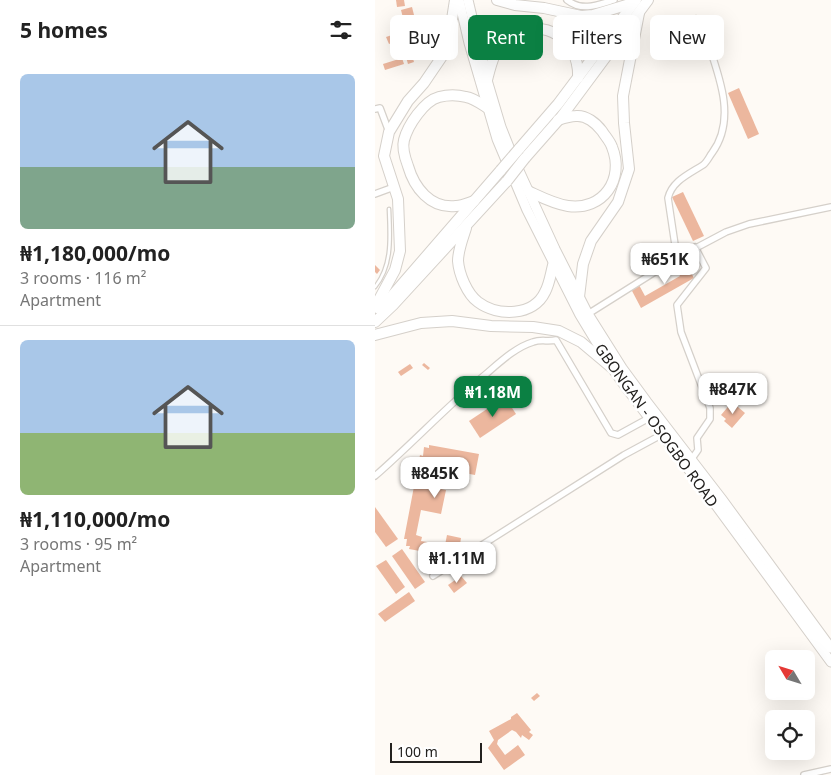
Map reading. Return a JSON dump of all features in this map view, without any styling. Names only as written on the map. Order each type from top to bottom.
[{"type":"highway","points":[[376,305],[395,270],[400,250],[398,198],[384,156],[389,132],[408,101],[425,83],[441,58],[450,32],[455,0]]},
{"type":"highway","points":[[497,0],[515,6],[544,8],[581,16],[593,15],[635,2]]},
{"type":"highway","points":[[376,305],[391,297],[501,170],[558,120],[648,0]]},
{"type":"highway","points":[[375,322],[393,305],[507,180],[522,153],[635,2]]},
{"type":"highway","points":[[579,297],[583,264],[591,241],[618,202],[629,169],[623,96],[639,13]]},
{"type":"highway","points":[[487,80],[492,59],[499,48],[510,37],[530,28],[554,32],[564,40],[576,57],[579,66],[578,78]]},
{"type":"highway","points":[[474,201],[456,206],[446,206],[434,202],[422,194],[411,178],[405,158],[403,141],[412,119],[438,97],[467,97],[486,107]]},
{"type":"highway","points":[[529,191],[550,202],[568,206],[586,206],[594,203],[610,190],[614,178],[615,157],[612,145],[599,127],[588,118],[578,115],[558,120]]},
{"type":"highway","points":[[467,224],[458,262],[467,289],[478,302],[493,309],[506,313],[533,306],[546,291],[553,262]]},
{"type":"highway","points":[[375,335],[421,323],[452,321],[491,326],[533,327],[559,331],[581,342],[612,368]]},
{"type":"main road","name":"GBONGAN - OSOGBO ROAD","points":[[459,0],[486,107],[508,168],[580,316],[612,368],[831,662]]},
{"type":"main road","name":"GBONGAN - OSOGBO ROAD","points":[[468,0],[487,80],[501,127],[555,249],[588,314],[622,368],[831,648]]},
{"type":"street","points":[[567,0],[577,6],[589,7],[614,0]]},
{"type":"street","points":[[677,258],[668,198],[670,188],[705,163],[715,149],[724,130],[725,108],[713,60]]},
{"type":"street","points":[[375,109],[380,108],[389,132]]},
{"type":"street","points":[[375,194],[394,187]]},
{"type":"street","points":[[588,314],[695,247],[726,232],[749,224],[831,207]]},
{"type":"street","points":[[691,460],[698,450],[697,438],[710,419],[710,408],[686,348],[677,305],[706,268],[695,247]]},
{"type":"street","points":[[375,476],[471,386],[495,366],[532,342],[556,340],[611,433],[618,435],[649,418]]},
{"type":"street","points":[[433,576],[624,455],[661,435]]},
{"type":"street","points":[[804,775],[831,769]]},
{"type":"lane","points":[[375,287],[379,282],[390,252],[389,209]]},
{"type":"building","points":[[396,0],[404,0],[405,6],[397,7]]},
{"type":"building","points":[[412,7],[414,15],[402,15],[401,10]]},
{"type":"building","points":[[390,36],[390,44],[389,44],[386,37]]},
{"type":"building","points":[[403,60],[404,64],[385,70],[383,64]]},
{"type":"building","points":[[407,60],[413,60],[414,62],[408,64]]},
{"type":"building","points":[[739,88],[759,134],[748,139],[728,93]]},
{"type":"building","points":[[683,192],[704,236],[693,241],[672,197]]},
{"type":"building","points":[[683,258],[694,278],[641,308],[631,289],[639,285],[645,296],[680,276],[673,264]]},
{"type":"building","points":[[375,265],[380,270],[377,274],[375,272]]},
{"type":"building","points":[[424,363],[430,368],[428,370],[422,365]]},
{"type":"building","points":[[410,364],[413,368],[401,376],[398,372]]},
{"type":"building","points":[[505,397],[516,414],[480,438],[469,421]]},
{"type":"building","points":[[732,402],[745,413],[732,428],[724,421],[726,419],[721,415]]},
{"type":"building","points":[[429,445],[479,454],[475,475],[459,472],[460,463],[436,458],[435,463],[430,462],[425,486],[446,490],[441,514],[421,510],[416,535],[422,537],[421,541],[445,545],[447,535],[461,538],[458,558],[409,549],[410,546],[406,546],[407,539],[404,539],[420,455],[423,456],[424,447],[429,448]]},
{"type":"building","points":[[375,507],[398,539],[386,547],[375,532]]},
{"type":"building","points":[[402,549],[425,582],[415,589],[392,556]]},
{"type":"building","points":[[386,560],[405,587],[396,594],[376,566]]},
{"type":"building","points":[[461,576],[467,583],[454,593],[448,585]]},
{"type":"building","points":[[409,592],[415,601],[385,622],[378,614]]},
{"type":"building","points":[[537,693],[540,696],[534,701],[531,698]]},
{"type":"building","points":[[517,713],[533,735],[529,740],[522,735],[521,738],[512,730],[498,740],[497,744],[505,755],[518,745],[525,755],[504,770],[488,748],[494,740],[489,731],[511,719]]}]
